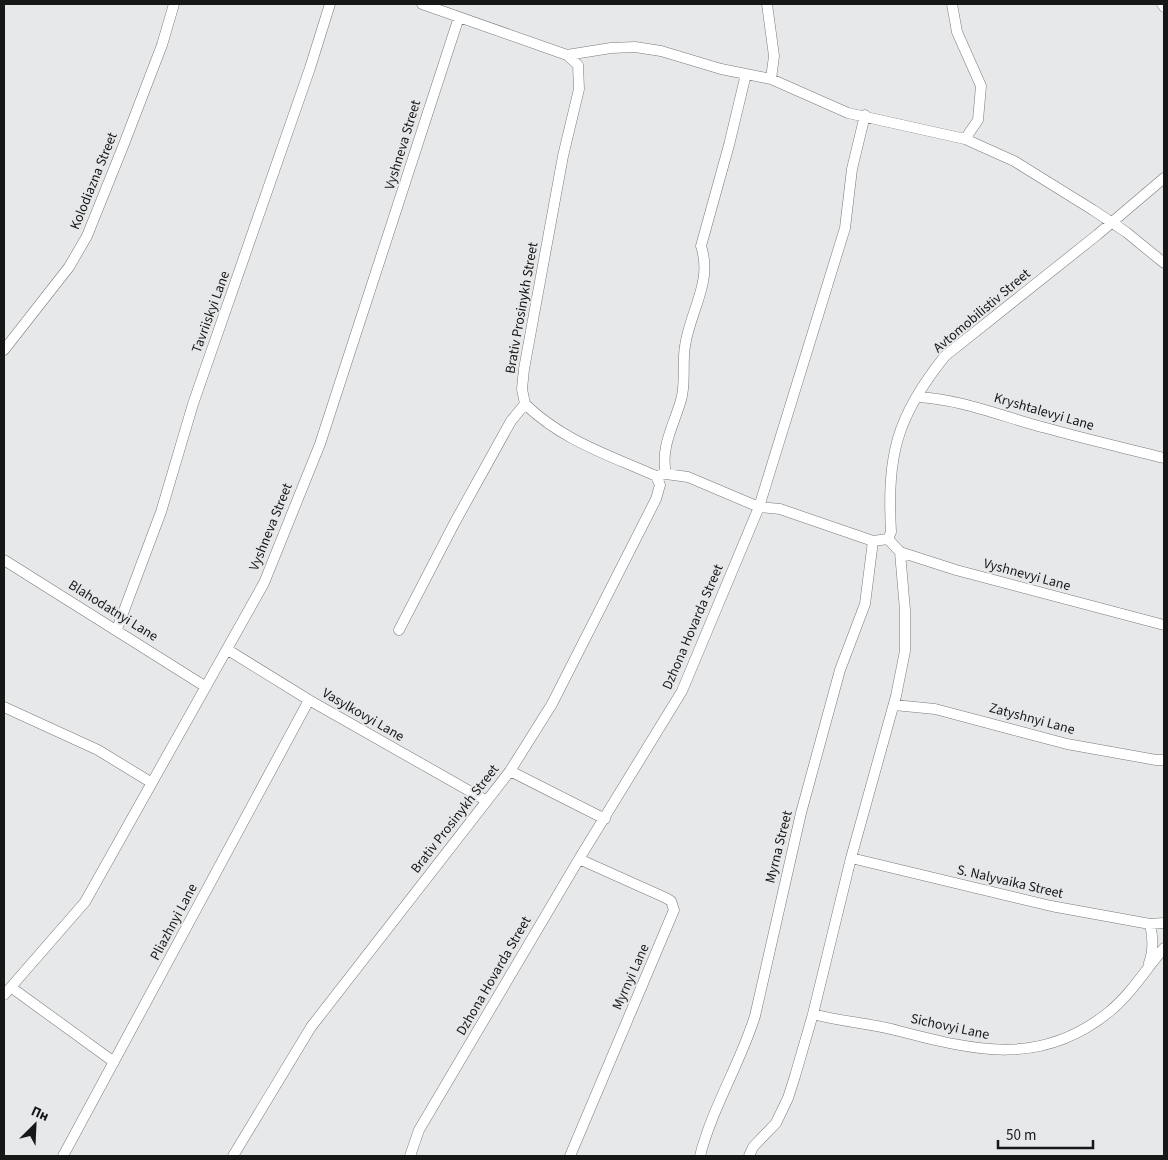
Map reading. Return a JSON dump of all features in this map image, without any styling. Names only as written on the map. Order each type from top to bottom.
[{"type":"street","name":"Kolodiazna Street","points":[[4,350],[74,260],[87,236],[162,45],[174,4]]},
{"type":"street","name":"Tavriiskyi Lane","points":[[117,629],[161,512],[193,404],[310,68],[330,4]]},
{"type":"street","points":[[422,4],[567,55],[611,48],[635,47],[660,51],[721,69],[771,78],[848,113],[865,115],[965,139],[1014,161],[1112,222],[1164,263]]},
{"type":"street","points":[[767,4],[774,56],[771,78]]},
{"type":"street","points":[[952,4],[957,32],[981,86],[978,120],[965,139]]},
{"type":"street","name":"Vyshneva Street","points":[[8,992],[85,902],[264,583],[320,444],[460,17]]},
{"type":"street","name":"Brativ Prosinykh Street","points":[[525,404],[522,389],[524,369],[562,156],[579,89],[578,66],[567,55]]},
{"type":"street","name":"Brativ Prosinykh Street","points":[[233,1156],[311,1027],[510,771],[552,704],[656,499],[660,485],[665,446],[682,398],[685,346],[705,276],[704,256],[701,246],[729,145],[746,74]]},
{"type":"street","name":"Dzhona Hovarda Street","points":[[410,1156],[419,1130],[579,859],[682,691],[759,507],[845,228],[852,169],[865,115]]},
{"type":"street","name":"Avtomobilistiv Street","points":[[888,540],[891,532],[890,468],[902,424],[929,376],[945,356],[1164,178]]},
{"type":"street","name":"Kryshtalevyi Lane","points":[[917,397],[934,398],[977,407],[1046,428],[1164,458]]},
{"type":"street","points":[[399,630],[455,522],[511,421],[525,404],[542,420],[574,441],[661,475],[688,478],[759,507],[780,509],[873,541],[888,540]]},
{"type":"street","name":"Vyshnevyi Lane","points":[[888,540],[900,552],[1020,587],[1164,625]]},
{"type":"street","name":"Myrna Street","points":[[700,1156],[705,1135],[746,1044],[755,1016],[804,803],[840,670],[865,604],[873,541]]},
{"type":"street","points":[[749,1156],[753,1147],[776,1123],[788,1098],[813,1014],[851,858],[894,705],[905,651],[905,610],[900,552]]},
{"type":"street","name":"Blahodatnyi Lane","points":[[4,560],[117,629],[206,687]]},
{"type":"street","name":"Vasylkovyi Lane","points":[[228,650],[309,700],[486,801]]},
{"type":"street","name":"Pliazhnyi Lane","points":[[62,1156],[309,700]]},
{"type":"street","name":"Zatyshnyi Lane","points":[[894,705],[935,709],[1067,744],[1164,760]]},
{"type":"street","points":[[4,707],[98,750],[152,783]]},
{"type":"street","points":[[510,771],[605,818]]},
{"type":"street","name":"S. Nalyvaika Street","points":[[851,858],[1051,906],[1150,924],[1164,923]]},
{"type":"street","name":"Myrnyi Lane","points":[[570,1156],[674,910],[671,901],[666,898],[579,859]]},
{"type":"street","name":"Sichovyi Lane","points":[[1145,970],[1152,956],[1153,937],[1150,924]]},
{"type":"street","name":"Sichovyi Lane","points":[[813,1014],[897,1030],[974,1049],[1008,1050],[1045,1046],[1066,1038],[1110,1011],[1164,948]]},
{"type":"street","points":[[8,992],[114,1062]]}]
